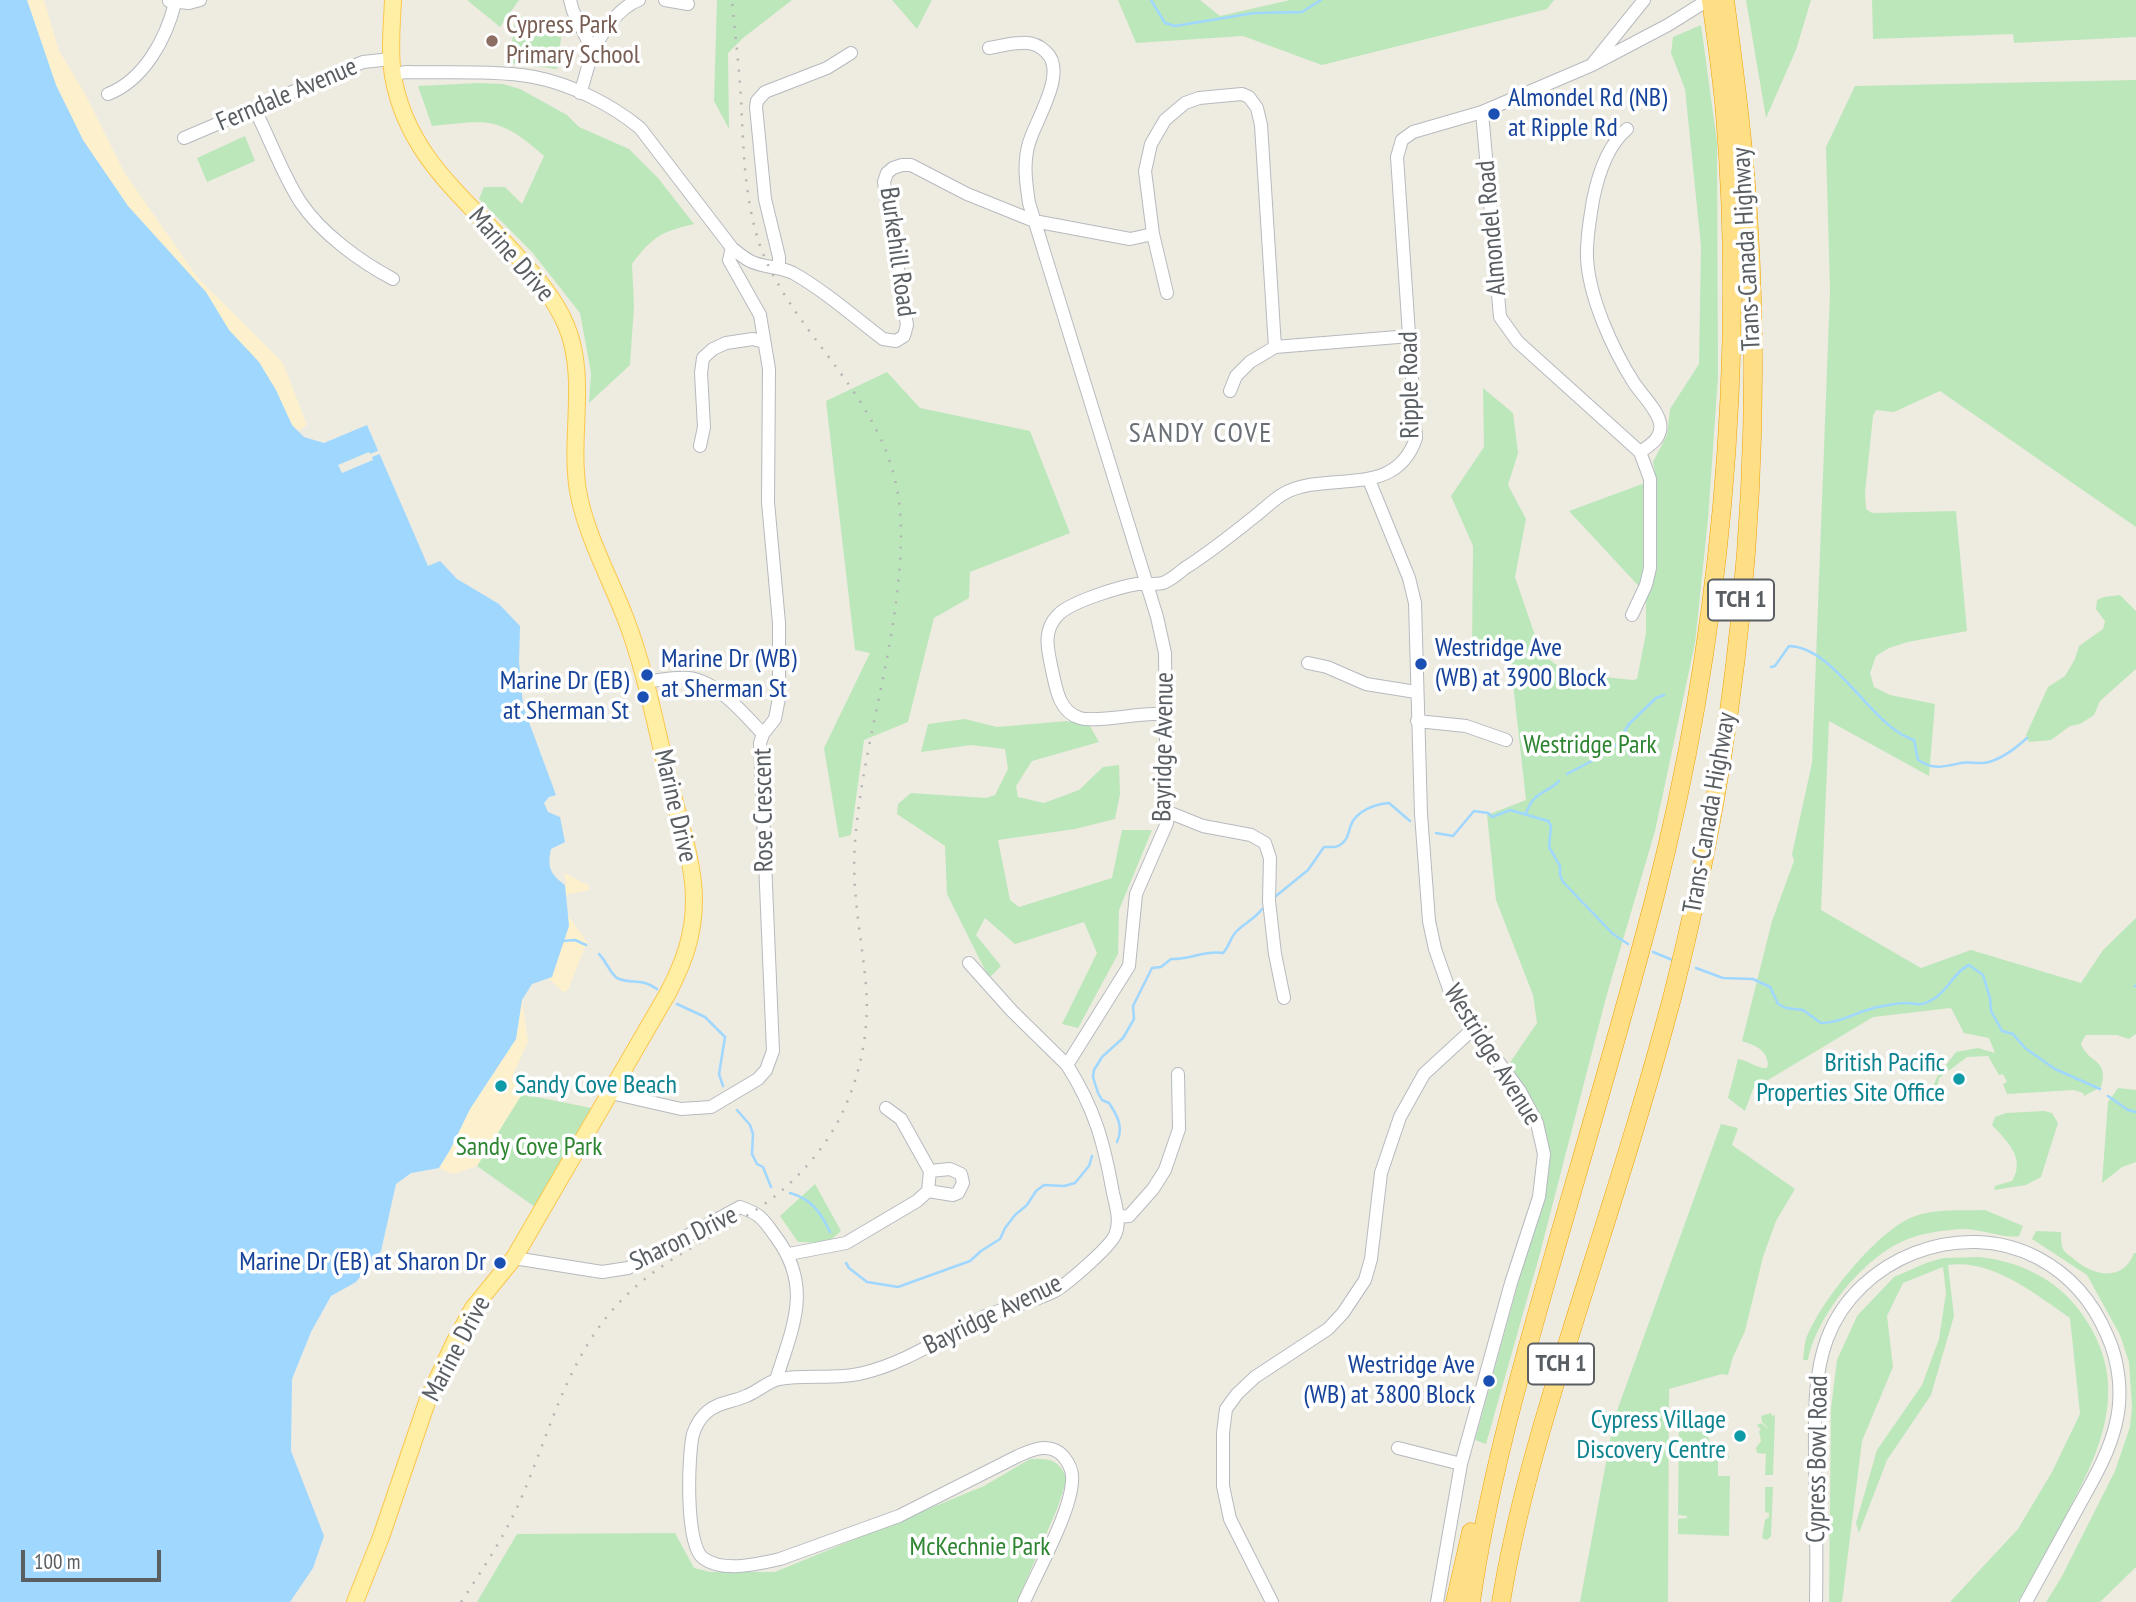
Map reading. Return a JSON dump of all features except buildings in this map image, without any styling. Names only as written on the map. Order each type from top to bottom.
[{"type":"highway","name":"Trans-Canada Highway","points":[[1501,1602],[1517,1522],[1549,1403],[1670,1006],[1699,882],[1727,726],[1743,579],[1752,397],[1751,274],[1739,110],[1722,15],[1709,0]]},
{"type":"highway","name":"Trans-Canada Highway","points":[[1471,1602],[1485,1515],[1510,1408],[1655,896],[1681,779],[1704,650],[1723,491],[1730,315],[1722,15]]},
{"type":"highway","points":[[1455,1602],[1486,1471],[1510,1408]]},
{"type":"highway","points":[[1508,1602],[1517,1522]]},
{"type":"main road","name":"Marine Drive","points":[[355,1602],[381,1536],[428,1399],[454,1343],[473,1308],[514,1258],[608,1098],[685,961],[693,925],[692,878],[634,641],[590,532],[578,492],[575,459],[578,392],[573,352],[566,325],[547,289],[436,171],[417,144],[402,112],[392,67],[393,0]]},
{"type":"street","points":[[108,94],[138,75],[170,23],[171,1],[200,0]]},
{"type":"street","points":[[569,0],[593,51]]},
{"type":"street","points":[[580,93],[593,51],[617,14],[639,0]]},
{"type":"street","points":[[665,0],[688,5]]},
{"type":"street","points":[[1592,65],[1644,0]]},
{"type":"street","points":[[1482,112],[1592,65],[1709,0]]},
{"type":"street","name":"Bayridge Avenue","points":[[989,48],[1021,43],[1034,44],[1043,49],[1054,62],[1054,77],[1029,144],[1025,177],[1034,221],[1164,644],[1168,812],[1164,832],[1136,894],[1129,966],[1067,1065]]},
{"type":"street","points":[[779,267],[763,186],[757,101],[765,92],[827,68],[851,53]]},
{"type":"street","name":"Ferndale Avenue","points":[[184,138],[363,62],[392,67]]},
{"type":"street","name":"Burkehill Road","points":[[392,67],[409,72],[520,75],[549,81],[580,93],[630,120],[640,128],[732,248],[752,262],[779,267],[815,287],[883,339],[896,341],[904,336],[907,326],[884,182],[887,173],[902,164],[919,168],[967,194],[1034,221],[1130,239],[1153,234]]},
{"type":"street","points":[[1167,293],[1153,234],[1145,171],[1151,144],[1165,120],[1185,103],[1199,98],[1242,94],[1249,97],[1257,108],[1261,125],[1275,347]]},
{"type":"street","points":[[255,110],[300,201],[312,217],[359,260],[393,279]]},
{"type":"street","name":"Ripple Road","points":[[1146,583],[1162,583],[1195,562],[1283,494],[1304,486],[1369,480],[1404,462],[1411,453],[1416,438],[1397,157],[1402,140],[1413,132],[1482,112]]},
{"type":"street","name":"Almondel Road","points":[[1482,112],[1500,317],[1518,342],[1640,452]]},
{"type":"street","points":[[1627,129],[1616,138],[1597,184],[1589,224],[1587,259],[1594,295],[1605,325],[1633,382],[1661,424],[1660,434],[1653,444],[1640,452],[1650,480],[1650,568],[1646,585],[1632,615]]},
{"type":"street","name":"Rose Crescent","points":[[608,1098],[681,1110],[711,1107],[758,1079],[771,1062],[773,1051],[760,743],[763,734],[775,719],[779,698],[779,623],[768,502],[769,369],[760,314],[729,260],[732,248]]},
{"type":"street","points":[[1230,391],[1236,376],[1250,362],[1275,347],[1410,336]]},
{"type":"street","points":[[700,446],[704,427],[701,373],[703,358],[726,343],[753,339],[764,342]]},
{"type":"street","name":"Westridge Avenue","points":[[1369,480],[1409,578],[1415,603],[1421,814],[1431,930],[1441,971],[1474,1028],[1520,1091],[1542,1134],[1545,1165],[1539,1197],[1511,1283],[1461,1464],[1437,1602]]},
{"type":"street","points":[[1146,583],[1101,594],[1063,610],[1049,628],[1048,651],[1063,707],[1071,714],[1087,719],[1146,713],[1165,714]]},
{"type":"street","points":[[1308,663],[1327,667],[1367,684],[1416,692]]},
{"type":"street","points":[[644,682],[689,678],[706,684],[728,699],[763,734]]},
{"type":"street","points":[[1417,721],[1466,726],[1506,740]]},
{"type":"street","points":[[1168,812],[1203,827],[1251,835],[1265,843],[1270,858],[1269,901],[1275,954],[1284,998]]},
{"type":"street","points":[[969,963],[1012,1011],[1067,1065],[1082,1088],[1103,1139],[1118,1217],[1129,1216],[1153,1189],[1165,1170],[1179,1129],[1178,1074]]},
{"type":"street","points":[[1272,1602],[1230,1519],[1223,1486],[1226,1409],[1255,1377],[1328,1329],[1343,1313],[1365,1280],[1371,1259],[1381,1173],[1400,1117],[1424,1074],[1474,1028]]},
{"type":"street","points":[[789,1254],[846,1243],[917,1201],[928,1191],[930,1171],[901,1119],[886,1108]]},
{"type":"street","points":[[928,1191],[953,1195],[958,1193],[963,1183],[961,1174],[956,1170],[930,1171]]},
{"type":"street","name":"Sharon Drive","points":[[514,1258],[602,1272],[628,1268],[740,1207],[759,1214],[789,1254],[797,1287],[796,1318],[776,1380]]},
{"type":"street","name":"Bayridge Avenue","points":[[1024,1602],[1072,1489],[1070,1468],[1063,1456],[1050,1448],[1030,1451],[899,1516],[780,1559],[742,1565],[721,1564],[700,1556],[692,1542],[692,1440],[696,1425],[719,1404],[746,1396],[776,1380],[862,1374],[904,1359],[986,1316],[1055,1292],[1101,1252],[1115,1235],[1118,1217]]},
{"type":"street","name":"Cypress Bowl Road","points":[[1816,1602],[1816,1405],[1818,1373],[1827,1338],[1843,1307],[1882,1268],[1915,1251],[1969,1242],[2004,1246],[2036,1257],[2079,1288],[2102,1322],[2116,1361],[2119,1403],[2110,1442],[2090,1485],[2026,1602]]},
{"type":"street","points":[[1398,1448],[1461,1464]]},
{"type":"green space","points":[[467,0],[519,0],[500,27]]},
{"type":"green space","points":[[717,0],[792,0],[728,53],[729,129],[714,101]]},
{"type":"green space","points":[[892,0],[932,0],[917,29]]},
{"type":"green space","points":[[1118,0],[1200,0],[1220,16],[1290,0],[1554,0],[1547,9],[1322,65],[1243,36],[1136,43]]},
{"type":"green space","points":[[1746,0],[1811,0],[1796,50],[1766,118]]},
{"type":"green space","points":[[1872,0],[2136,0],[2136,37],[2014,43],[2013,34],[1873,39]]},
{"type":"green space","points":[[516,16],[563,23],[557,69],[509,63]]},
{"type":"green space","name":"Westridge Park","points":[[1701,25],[1717,142],[1718,377],[1708,519],[1695,643],[1655,831],[1607,994],[1539,1257],[1486,1444],[1475,1440],[1546,1182],[1546,1150],[1507,1067],[1537,1023],[1533,995],[1496,900],[1487,815],[1526,800],[1511,666],[1510,662],[1472,653],[1473,546],[1451,496],[1484,447],[1483,388],[1513,413],[1518,453],[1508,485],[1526,519],[1515,577],[1541,653],[1575,674],[1637,679],[1646,633],[1646,594],[1569,511],[1656,479],[1653,462],[1667,435],[1670,409],[1699,364],[1701,246],[1685,89],[1671,53],[1673,37]]},
{"type":"green space","points":[[2136,80],[2136,527],[1940,391],[1894,412],[1876,410],[1873,416],[1865,493],[1866,509],[1872,513],[1956,511],[1967,631],[1889,648],[1876,656],[1870,673],[1874,687],[1890,695],[1935,704],[1929,776],[1829,721],[1821,910],[1921,968],[1971,950],[2081,983],[2103,950],[2136,918],[2136,1034],[2129,1039],[2117,1035],[2086,1035],[2081,1043],[2088,1055],[2100,1066],[2103,1078],[2101,1087],[2084,1096],[2074,1090],[2007,1094],[2003,1084],[2007,1082],[2003,1074],[1999,1075],[1988,1056],[1967,1057],[1939,1078],[1935,1101],[1927,1101],[1937,1077],[1956,1052],[1978,1048],[1995,1053],[1989,1038],[1964,1033],[1951,1008],[1873,1017],[1753,1089],[1745,1111],[1728,1098],[1738,1059],[1767,1068],[1763,1051],[1742,1041],[1772,921],[1794,861],[1792,854],[1812,763],[1830,291],[1826,147],[1855,86]]},
{"type":"green space","points":[[503,84],[520,89],[567,115],[579,127],[629,149],[658,178],[694,224],[659,236],[632,264],[634,306],[630,365],[589,403],[591,373],[580,313],[532,252],[479,199],[484,187],[505,187],[522,204],[544,156],[504,127],[481,122],[432,126],[418,86]]},
{"type":"green space","points":[[245,136],[255,161],[207,182],[197,158]]},
{"type":"green space","points":[[887,372],[920,408],[1030,431],[1070,533],[970,572],[969,598],[934,618],[908,722],[864,740],[851,835],[839,838],[824,748],[870,653],[855,650],[826,401]]},
{"type":"green space","points":[[2120,595],[2136,611],[2136,669],[2100,701],[2094,715],[2080,724],[2070,726],[2051,740],[2029,742],[2026,735],[2048,687],[2065,676],[2079,646],[2103,629],[2105,621],[2096,609],[2097,600]]},
{"type":"green space","points":[[965,719],[997,727],[1067,721],[1090,726],[1099,742],[1032,761],[1016,786],[1018,797],[1044,803],[1079,790],[1103,767],[1119,765],[1120,794],[1115,819],[1075,829],[998,840],[1010,900],[1019,907],[1112,878],[1122,830],[1152,830],[1119,910],[1118,954],[1078,1028],[1062,1024],[1097,953],[1084,922],[1015,944],[985,918],[976,935],[1001,966],[989,978],[947,894],[945,846],[897,814],[898,804],[911,793],[986,798],[995,795],[1008,769],[1005,749],[971,745],[921,752],[928,724]]},
{"type":"green space","points":[[2118,1088],[2136,1090],[2136,1162],[2122,1167],[2102,1183],[2108,1102]]},
{"type":"green space","name":"Sandy Cove Park","points":[[522,1094],[591,1108],[535,1207],[477,1166]]},
{"type":"green space","points":[[2006,1113],[2052,1113],[2058,1123],[2041,1177],[2026,1185],[1994,1190],[1995,1186],[2012,1181],[2017,1165],[2013,1150],[1992,1125],[1995,1117]]},
{"type":"green space","points":[[1721,1124],[1738,1128],[1732,1145],[1795,1189],[1776,1221],[1763,1257],[1745,1331],[1728,1375],[1722,1374],[1669,1389],[1668,1602],[1580,1602],[1614,1419]]},
{"type":"green space","points":[[815,1184],[841,1231],[827,1243],[798,1242],[780,1216]]},
{"type":"green space","points":[[1985,1210],[2023,1226],[2019,1236],[1954,1229],[1920,1235],[1891,1247],[1859,1273],[1845,1289],[1821,1324],[1808,1360],[1803,1360],[1806,1339],[1824,1306],[1852,1268],[1884,1236],[1900,1224],[1923,1213]]},
{"type":"green space","points":[[2036,1231],[2061,1232],[2065,1252],[2083,1266],[2100,1273],[2116,1272],[2136,1253],[2136,1567],[2100,1602],[2046,1602],[2115,1471],[2130,1427],[2132,1407],[2129,1362],[2120,1335],[2087,1275],[2032,1239]]},
{"type":"green space","points":[[1979,1257],[2008,1262],[2047,1280],[2079,1310],[2095,1336],[2105,1362],[2108,1387],[2107,1412],[2092,1462],[2018,1602],[1950,1602],[2018,1529],[2052,1472],[2080,1414],[2070,1318],[2028,1289],[1997,1273],[1981,1267],[1948,1265],[1954,1316],[1931,1395],[1887,1460],[1859,1533],[1856,1523],[1877,1450],[1922,1385],[1939,1339],[1946,1293],[1943,1267],[1903,1283],[1887,1316],[1893,1367],[1862,1441],[1842,1602],[1829,1602],[1831,1408],[1837,1360],[1857,1316],[1894,1277],[1943,1258]]},
{"type":"green space","points":[[1679,1409],[1690,1411],[1697,1419],[1696,1424],[1705,1431],[1711,1443],[1728,1453],[1729,1458],[1718,1458],[1718,1476],[1730,1476],[1729,1536],[1678,1534],[1678,1519],[1687,1518],[1678,1515],[1679,1420],[1689,1419],[1679,1417]]},
{"type":"green space","points":[[1771,1413],[1772,1416],[1775,1415],[1773,1475],[1765,1475],[1766,1454],[1757,1453],[1756,1448],[1761,1441],[1761,1430],[1757,1425],[1761,1423],[1770,1430],[1762,1422],[1761,1416]]},
{"type":"green space","name":"McKechnie Park","points":[[1030,1459],[1057,1463],[1067,1479],[1017,1602],[477,1602],[517,1534],[675,1533],[694,1568],[710,1572],[775,1572],[984,1486]]},
{"type":"green space","points":[[1765,1487],[1773,1487],[1771,1536],[1767,1540],[1762,1538],[1765,1520],[1769,1517],[1769,1513],[1765,1512]]},
{"type":"sand","points":[[0,0],[44,0],[59,51],[84,92],[124,172],[197,277],[283,363],[307,425],[284,432],[220,375]]},
{"type":"sand","points":[[564,873],[588,884],[590,890],[568,894],[561,903],[566,881]]},
{"type":"sand","points":[[563,912],[587,942],[568,990],[563,992],[548,978]]},
{"type":"sand","name":"Sandy Cove Beach","points":[[522,1000],[528,1041],[512,1078],[522,1094],[477,1166],[453,1174],[439,1168],[470,1109],[516,1039]]},
{"type":"water","points":[[0,0],[27,0],[56,85],[83,140],[128,206],[206,292],[229,330],[259,362],[292,425],[304,437],[324,443],[367,425],[428,566],[440,561],[457,579],[499,604],[520,626],[519,662],[523,706],[556,795],[549,797],[544,803],[548,812],[560,817],[565,842],[551,849],[550,855],[551,870],[565,885],[569,926],[552,977],[532,984],[522,1000],[516,1039],[470,1109],[439,1168],[411,1173],[396,1184],[381,1251],[356,1282],[331,1296],[311,1332],[292,1379],[291,1451],[324,1536],[313,1568],[290,1602],[0,1602]]},
{"type":"pier","points":[[380,450],[382,453],[372,457],[373,460],[342,473],[338,465],[369,452],[370,454]]},
{"type":"waterway","points":[[1151,0],[1165,23],[1175,26],[1254,13],[1302,12],[1321,0]]},
{"type":"waterway","points":[[1771,667],[1775,666],[1789,646],[1806,650],[1822,659],[1883,720],[1914,740],[1918,760],[1929,765],[1938,767],[1989,762],[2009,752],[2027,738]]},
{"type":"waterway","points":[[1567,774],[1605,754],[1617,744],[1629,724],[1656,698],[1664,695]]},
{"type":"waterway","points":[[1526,813],[1537,796],[1559,781]]},
{"type":"waterway","points":[[1276,896],[1308,870],[1324,847],[1337,847],[1343,843],[1353,820],[1367,809],[1389,803],[1410,821]]},
{"type":"waterway","points":[[1436,833],[1453,836],[1474,811],[1488,813],[1492,817],[1510,810],[1548,821],[1551,826],[1549,847],[1560,866],[1563,882],[1613,934],[1628,944]]},
{"type":"waterway","points":[[1117,1142],[1119,1121],[1109,1103],[1102,1100],[1098,1093],[1093,1077],[1094,1070],[1102,1057],[1123,1038],[1134,1019],[1133,1006],[1152,968],[1161,967],[1171,959],[1223,953],[1235,933],[1262,909]]},
{"type":"waterway","points":[[562,941],[575,940],[586,945]]},
{"type":"waterway","points":[[1653,952],[1675,961]]},
{"type":"waterway","points":[[599,954],[617,978],[646,983],[657,989]]},
{"type":"waterway","points":[[1696,968],[1723,978],[1753,979],[1770,987],[1778,1004],[1803,1010],[1821,1023],[1836,1021],[1878,1007],[1926,1003],[1940,995],[1969,965],[1983,975],[1991,1011],[2002,1031],[2013,1034],[2025,1048],[2055,1069],[2100,1089]]},
{"type":"waterway","points":[[677,1004],[705,1017],[725,1037],[719,1074],[723,1086]]},
{"type":"waterway","points":[[2108,1096],[2128,1110],[2136,1112]]},
{"type":"waterway","points":[[737,1110],[750,1125],[753,1134],[752,1154],[757,1164],[763,1167],[771,1187]]},
{"type":"waterway","points":[[846,1263],[867,1282],[898,1287],[970,1261],[1000,1239],[1005,1228],[1036,1191],[1044,1185],[1064,1186],[1075,1183],[1089,1166],[1092,1156]]},
{"type":"waterway","points":[[790,1193],[815,1208],[830,1232]]},
{"type":"railway","points":[[461,1602],[493,1553],[514,1514],[568,1380],[593,1335],[609,1314],[641,1282],[674,1258],[748,1215],[786,1187],[828,1139],[851,1092],[861,1058],[867,1004],[856,896],[855,842],[863,782],[896,602],[900,507],[894,476],[871,420],[784,294],[769,267],[754,227],[747,185],[732,0]]},
{"type":"place","name":"Cypress Park Primary School","points":[[492,41]]},
{"type":"place","name":"Almondel Rd (NB) at Ripple Rd","points":[[1494,114]]},
{"type":"place","name":"Westridge Ave (WB) at 3900 Block","points":[[1421,664]]},
{"type":"place","name":"Marine Dr (WB) at Sherman St","points":[[647,675]]},
{"type":"place","name":"Marine Dr (EB) at Sherman St","points":[[643,697]]},
{"type":"place","name":"British Pacific Properties Site Office","points":[[1959,1079]]},
{"type":"place","name":"Sandy Cove Beach","points":[[501,1086]]},
{"type":"place","name":"Marine Dr (EB) at Sharon Dr","points":[[500,1263]]},
{"type":"place","name":"Westridge Ave (WB) at 3800 Block","points":[[1489,1381]]},
{"type":"place","name":"Cypress Village Discovery Centre","points":[[1740,1436]]},
{"type":"district","name":"SANDY COVE","points":[[1201,434]]}]
